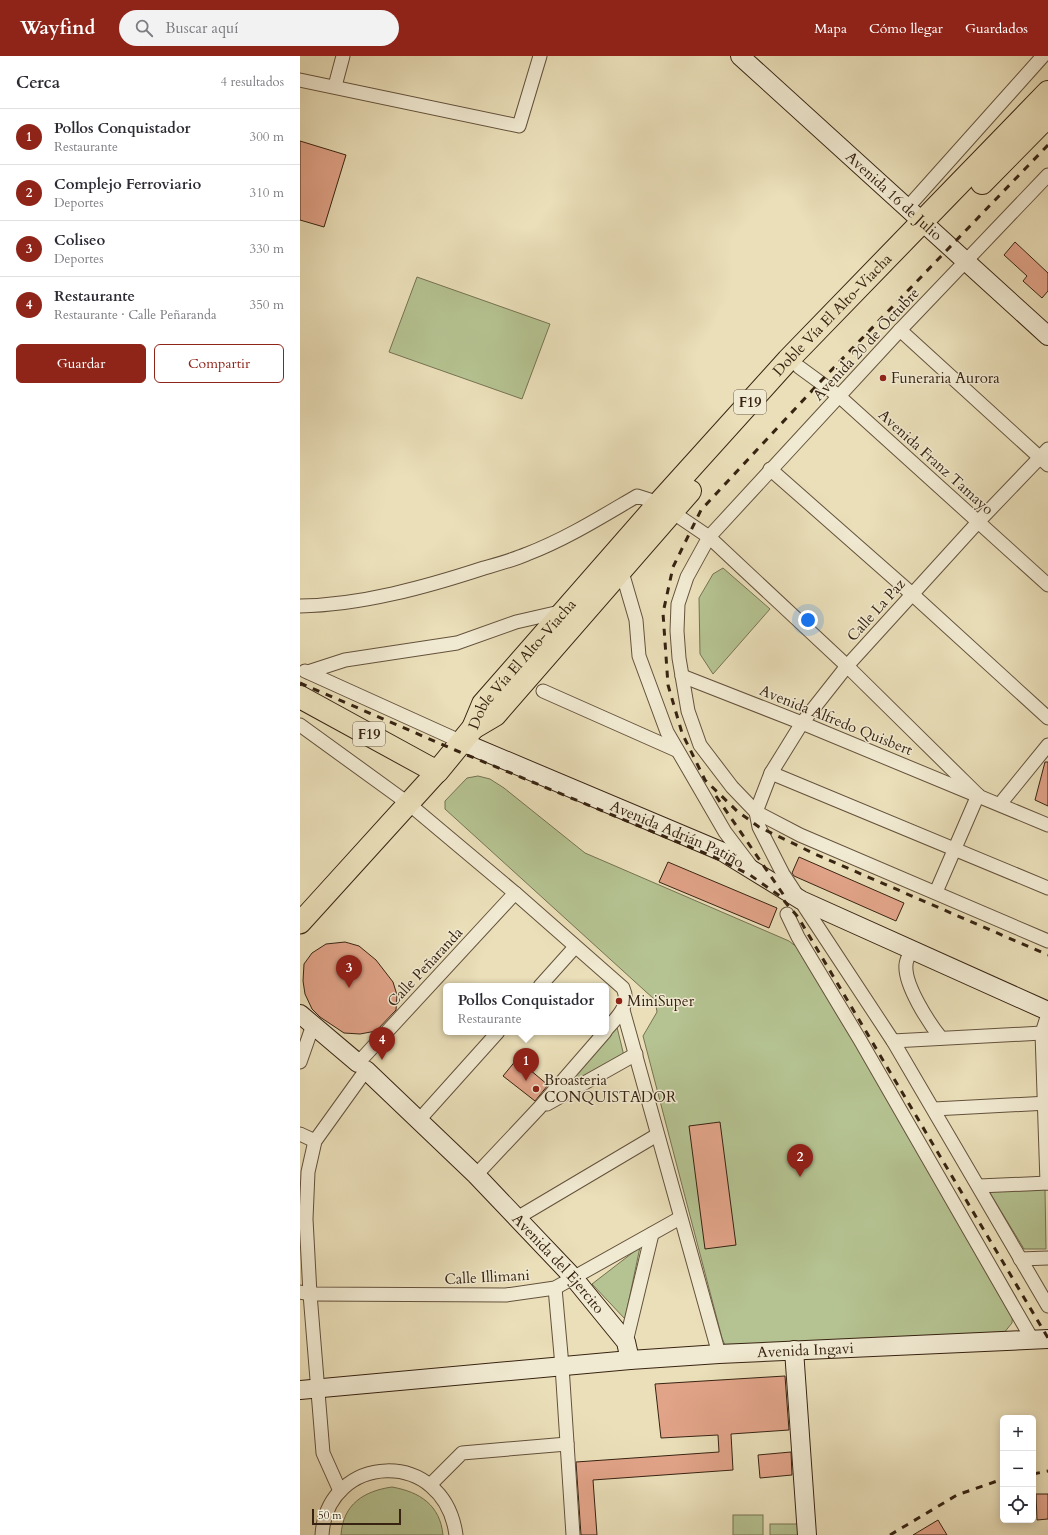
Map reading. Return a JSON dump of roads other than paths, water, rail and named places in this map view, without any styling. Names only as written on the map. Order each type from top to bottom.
[{"type":"highway","name":"Doble Vía El Alto-Viacha","points":[[467,735],[495,715],[622,572],[665,507],[788,360],[921,221],[1048,92]]},
{"type":"highway","name":"Doble Vía El Alto-Viacha","points":[[467,735],[482,704],[564,611],[799,367],[921,221],[1048,116]]},
{"type":"highway","name":"F19","points":[[300,697],[437,772],[467,735]]},
{"type":"main road","points":[[300,923],[437,772]]},
{"type":"street","points":[[335,86],[343,56]]},
{"type":"street","points":[[300,80],[335,86],[519,126],[540,56]]},
{"type":"street","name":"Avenida 16 de Julio","points":[[740,56],[1048,336]]},
{"type":"street","points":[[921,221],[1043,56]]},
{"type":"street","name":"Avenida 20 de Octubre","points":[[756,812],[732,787],[700,745],[688,711],[677,631],[678,604],[687,578],[709,537],[770,469],[840,396],[900,330],[1048,175]]},
{"type":"street","points":[[900,330],[1045,457]]},
{"type":"street","name":"Avenida Franz Tamayo","points":[[799,367],[821,381],[840,396],[1048,585]]},
{"type":"street","name":"Calle La Paz","points":[[756,812],[771,773],[802,723],[848,666],[978,522],[1045,457]]},
{"type":"street","points":[[770,469],[912,594],[1048,718]]},
{"type":"street","points":[[300,606],[388,595],[447,580],[527,554],[577,531],[637,496],[665,507],[709,537],[848,666],[978,795],[936,892]]},
{"type":"street","points":[[622,572],[636,620],[639,656],[667,732],[676,750],[725,832],[755,871]]},
{"type":"street","points":[[304,670],[345,660],[457,643],[516,622],[564,611]]},
{"type":"street","name":"Avenida Adrián Patiño","points":[[304,670],[467,735],[723,852],[801,900],[1048,1013]]},
{"type":"street","name":"Avenida Alfredo Quisbert","points":[[682,676],[802,723],[1048,824]]},
{"type":"street","points":[[543,691],[676,750]]},
{"type":"street","points":[[300,725],[409,804],[515,893],[623,988],[627,996],[623,1010],[609,1026]]},
{"type":"street","points":[[1000,804],[1048,745]]},
{"type":"street","points":[[771,773],[955,848],[1048,888]]},
{"type":"street","points":[[756,812],[800,834],[1048,941]]},
{"type":"street","points":[[756,812],[759,827],[783,874],[893,1041],[1048,1306]]},
{"type":"street","name":"Calle Peñaranda","points":[[340,1491],[323,1453],[318,1388],[305,1293],[303,1219],[308,1172],[315,1142],[362,1067],[515,893]]},
{"type":"street","points":[[787,914],[798,937],[1040,1339]]},
{"type":"street","points":[[543,983],[575,947]]},
{"type":"street","points":[[911,950],[906,964],[907,976],[926,1019],[941,1038]]},
{"type":"street","points":[[623,1010],[719,1354]]},
{"type":"street","points":[[979,1186],[1048,1183],[1042,1033],[1048,1013]]},
{"type":"street","name":"Avenida del Ejercito","points":[[300,1014],[362,1067],[476,1175],[573,1277],[626,1342],[630,1360]]},
{"type":"street","points":[[300,1062],[313,1025]]},
{"type":"street","points":[[893,1041],[1042,1033]]},
{"type":"street","points":[[419,1120],[495,1035]]},
{"type":"street","points":[[476,1175],[539,1108],[602,1035]]},
{"type":"street","points":[[539,1108],[636,1054]]},
{"type":"street","points":[[934,1110],[1046,1103]]},
{"type":"street","points":[[300,1134],[315,1142]]},
{"type":"street","points":[[517,1218],[657,1135]]},
{"type":"street","name":"Calle Illimani","points":[[305,1293],[506,1294],[555,1288],[573,1277],[598,1266],[680,1218]]},
{"type":"street","points":[[626,1342],[652,1234]]},
{"type":"street","points":[[1020,1259],[1048,1258]]},
{"type":"street","points":[[555,1288],[562,1366],[573,1535]]},
{"type":"street","name":"Avenida Ingavi","points":[[300,1390],[630,1360],[794,1350],[1040,1339]]},
{"type":"street","points":[[794,1350],[807,1535]]},
{"type":"street","points":[[430,1484],[462,1453],[567,1444]]},
{"type":"street","points":[[322,1535],[322,1524],[329,1506],[340,1491],[356,1479],[374,1472],[387,1471],[413,1475],[430,1484],[445,1500],[454,1518],[456,1535]]},
{"type":"railway","points":[[1048,145],[821,381],[701,510],[673,567],[663,613],[668,685],[682,733],[705,780],[737,811],[759,827],[815,854],[1048,955]]},
{"type":"railway","points":[[300,683],[455,750],[714,857],[750,875],[780,896],[798,917],[1048,1338]]},
{"type":"railway","points":[[716,796],[785,897]]},
{"type":"railway","points":[[1036,1473],[1048,1471]]},
{"type":"railway","points":[[890,1535],[957,1495],[1000,1480]]},
{"type":"place","name":"Funeraria Aurora","points":[[883,378]]},
{"type":"place","name":"Coliseo","points":[[349,988]]},
{"type":"place","name":"MiniSuper","points":[[619,1001]]},
{"type":"place","name":"Restaurante","points":[[382,1060]]},
{"type":"place","name":"Pollos Conquistador","points":[[526,1081]]},
{"type":"place","name":"Broasteria CONQUISTADOR","points":[[536,1089]]},
{"type":"place","name":"Complejo Ferroviario","points":[[800,1177]]}]
